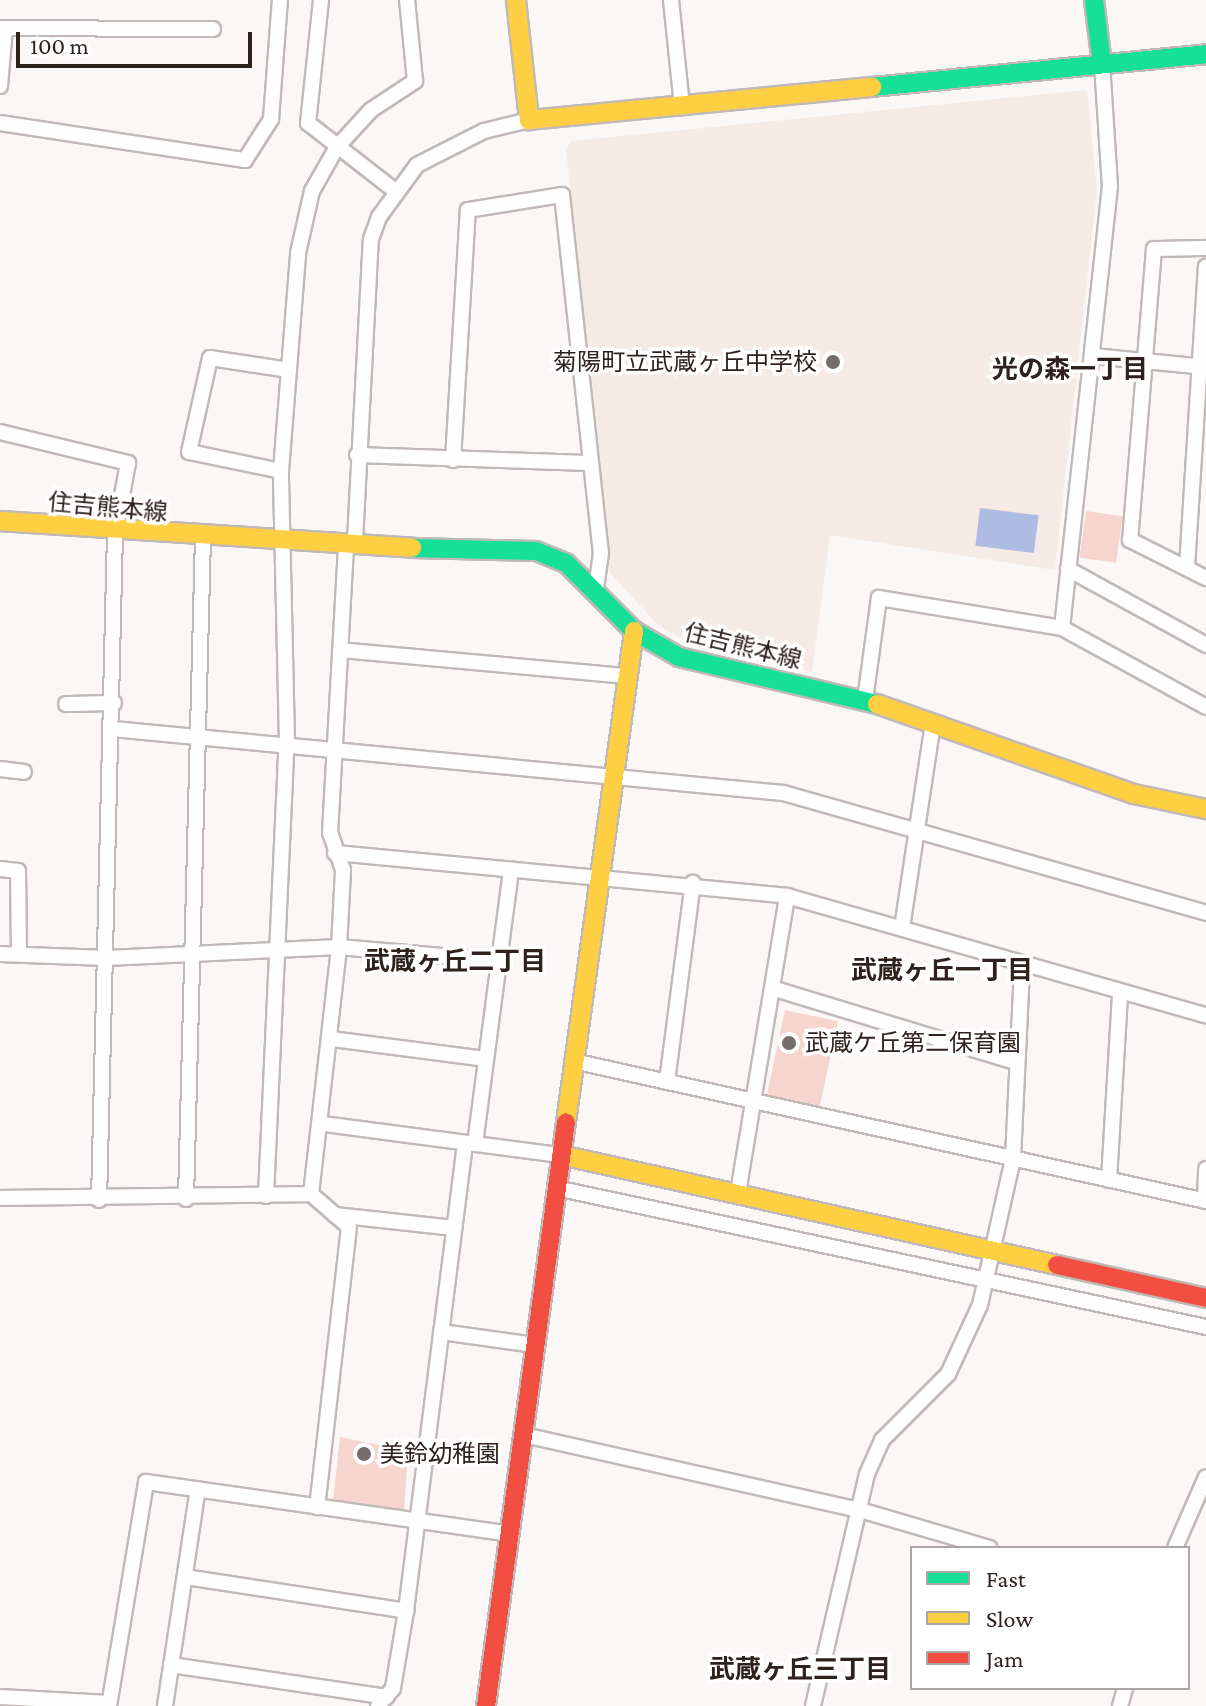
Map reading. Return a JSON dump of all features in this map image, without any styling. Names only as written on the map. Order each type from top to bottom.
[{"type":"street","points":[[0,123],[245,160],[271,119],[280,0]]},
{"type":"street","points":[[321,0],[308,123],[394,190]]},
{"type":"street","points":[[266,1196],[280,950],[287,742],[286,544],[281,471],[303,224],[337,147],[371,110],[415,81],[407,0]]},
{"type":"street","points":[[516,0],[529,120]]},
{"type":"street","points":[[671,0],[682,107]]},
{"type":"street","points":[[1062,628],[1110,187],[1102,64],[1094,0]]},
{"type":"street","points":[[0,86],[2,28],[213,29]]},
{"type":"street","points":[[311,1194],[324,1124],[339,947],[343,870],[335,853],[334,750],[371,239],[394,190],[445,147],[529,120],[1206,54]]},
{"type":"street","points":[[453,460],[468,210],[562,195],[588,463],[601,553],[596,589]]},
{"type":"street","points":[[1206,248],[1154,249],[1130,540],[1206,578]]},
{"type":"street","points":[[1187,567],[1206,267]]},
{"type":"street","points":[[1092,356],[1202,367]]},
{"type":"street","points":[[281,471],[189,452],[210,358],[289,370]]},
{"type":"street","points":[[0,432],[124,459],[115,533],[114,703],[99,1200]]},
{"type":"street","points":[[357,455],[588,463]]},
{"type":"street","name":"住吉熊本線","points":[[0,521],[115,533],[286,544],[351,542],[536,551],[566,563],[596,589],[634,631],[679,657],[865,700],[1134,794],[1206,809]]},
{"type":"street","points":[[186,1199],[203,538]]},
{"type":"street","points":[[1068,569],[1206,645]]},
{"type":"street","points":[[865,700],[879,598],[1062,628],[1206,707]]},
{"type":"street","points":[[486,1706],[634,631]]},
{"type":"street","points":[[340,650],[626,676]]},
{"type":"street","points":[[66,704],[114,703]]},
{"type":"street","points":[[902,928],[933,722]]},
{"type":"street","points":[[113,729],[287,742],[334,750],[614,774],[783,793],[1206,913]]},
{"type":"street","points":[[0,769],[24,772]]},
{"type":"street","points":[[335,853],[600,874],[787,896],[902,928],[1022,968],[1120,996],[1206,1015]]},
{"type":"street","points":[[0,869],[18,871],[19,954]]},
{"type":"street","points":[[171,1665],[382,1702],[406,1611],[454,1228],[486,1059],[511,869]]},
{"type":"street","points":[[667,1082],[693,883]]},
{"type":"street","points":[[738,1193],[775,989],[787,896]]},
{"type":"street","points":[[0,954],[107,958],[339,947],[499,961]]},
{"type":"street","points":[[813,1706],[860,1510],[882,1440],[948,1374],[970,1338],[1013,1159],[1022,968]]},
{"type":"street","points":[[775,989],[1016,1062]]},
{"type":"street","points":[[1109,1180],[1120,996]]},
{"type":"street","points":[[332,1039],[486,1059]]},
{"type":"street","points":[[573,1061],[1205,1201],[1206,1169]]},
{"type":"street","points":[[324,1124],[561,1155],[1206,1298]]},
{"type":"street","points":[[556,1188],[987,1277],[1206,1327]]},
{"type":"street","points":[[0,1198],[186,1199],[311,1194],[331,1215],[349,1227],[317,1507]]},
{"type":"street","points":[[331,1215],[454,1228]]},
{"type":"street","points":[[441,1332],[535,1345]]},
{"type":"street","points":[[524,1435],[860,1510],[983,1546]]},
{"type":"street","points":[[1176,1546],[1206,1477]]},
{"type":"street","points":[[0,1697],[23,1702],[109,1704],[146,1482],[511,1534]]},
{"type":"street","points":[[165,1706],[198,1489]]},
{"type":"street","points":[[185,1577],[406,1611]]},
{"type":"shaded area","name":"菊陽町立武蔵ヶ丘中学校","points":[[1087,90],[1097,190],[1055,570],[830,535],[812,672],[685,641],[659,626],[610,573],[566,149],[572,141]]},
{"type":"shaded area","points":[[1086,511],[1123,516],[1116,563],[1079,558]]},
{"type":"shaded area","points":[[785,1010],[838,1021],[819,1109],[766,1098]]},
{"type":"shaded area","points":[[340,1437],[408,1451],[404,1515],[333,1503]]},
{"type":"water","points":[[980,508],[1039,515],[1034,553],[975,546]]},
{"type":"traffic: fast","points":[[1094,0],[1102,64]]},
{"type":"traffic: fast","points":[[872,87],[1206,54]]},
{"type":"traffic: fast","points":[[412,548],[536,551],[566,563],[634,631],[679,657],[877,704]]},
{"type":"traffic: slow","points":[[516,0],[529,120],[872,87]]},
{"type":"traffic: slow","points":[[0,521],[412,548]]},
{"type":"traffic: slow","points":[[566,1122],[634,631]]},
{"type":"traffic: slow","points":[[877,704],[1134,794],[1206,809]]},
{"type":"traffic: slow","points":[[561,1155],[1057,1265]]},
{"type":"traffic: jam","points":[[486,1706],[566,1122]]},
{"type":"traffic: jam","points":[[1057,1265],[1206,1298]]},
{"type":"place","name":"菊陽町立武蔵ヶ丘中学校","points":[[833,362]]},
{"type":"place","name":"武蔵ケ丘第二保育園","points":[[789,1043]]},
{"type":"place","name":"美鈴幼稚園","points":[[364,1454]]},
{"type":"district","name":"光の森一丁目","points":[[1070,370]]},
{"type":"district","name":"武蔵ヶ丘二丁目","points":[[455,962]]},
{"type":"district","name":"武蔵ヶ丘一丁目","points":[[942,971]]},
{"type":"district","name":"武蔵ヶ丘三丁目","points":[[800,1670]]}]
